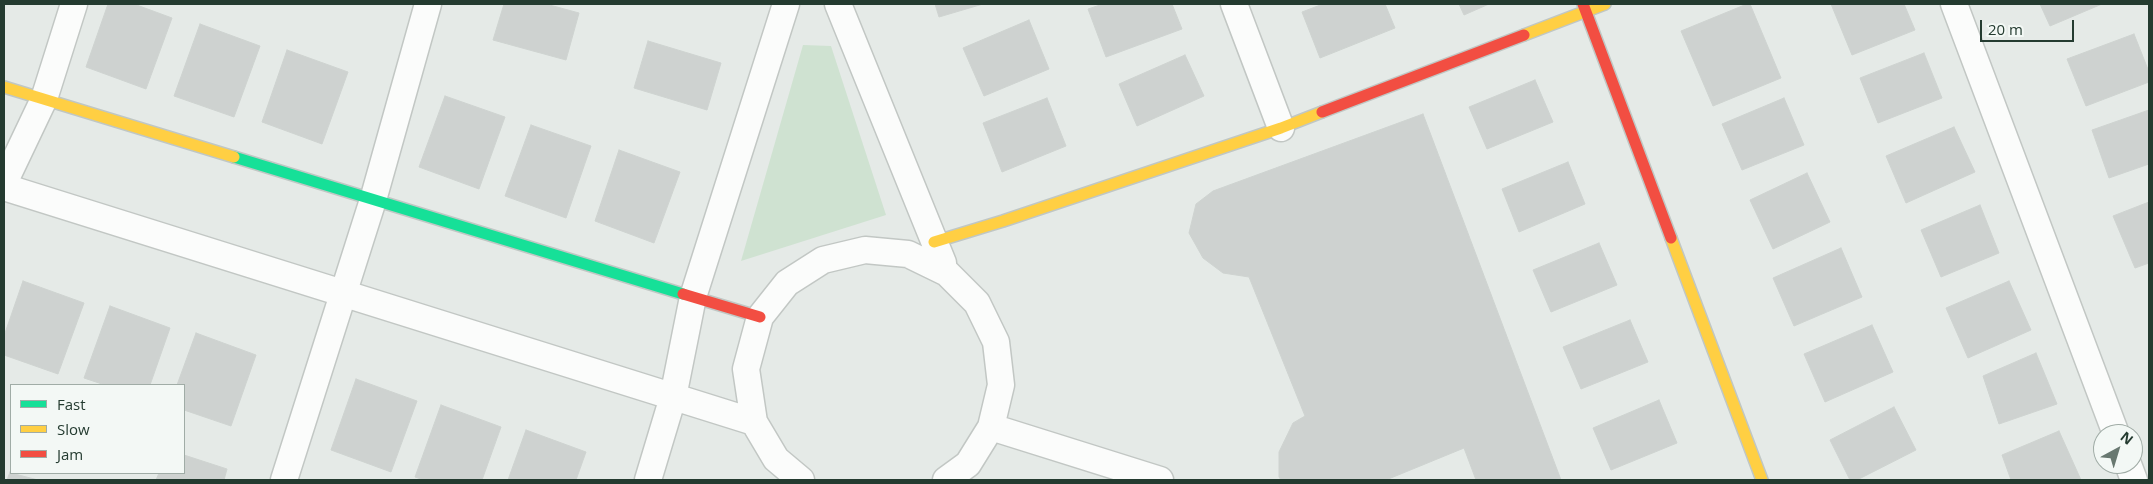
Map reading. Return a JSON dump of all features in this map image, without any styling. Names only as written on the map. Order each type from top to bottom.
[{"type":"street","points":[[4,183],[44,99],[74,4]]},
{"type":"street","points":[[284,480],[373,200],[428,4]]},
{"type":"street","points":[[648,480],[673,397],[693,297],[786,4]]},
{"type":"street","points":[[838,4],[947,273]]},
{"type":"street","points":[[1234,4],[1281,128]]},
{"type":"street","points":[[934,242],[1003,221],[1281,128],[1585,7],[1605,4]]},
{"type":"street","points":[[1954,4],[2112,424]]},
{"type":"street","points":[[1585,7],[1762,480]]},
{"type":"street","points":[[4,87],[760,317]]},
{"type":"street","points":[[4,187],[754,422]]},
{"type":"street","points":[[801,480],[776,459],[754,422],[746,369],[760,317],[787,283],[816,264],[823,260],[865,250],[908,254],[947,273],[978,303],[996,342],[1001,385],[991,427],[968,472],[946,480]]},
{"type":"street","points":[[991,427],[1160,480]]},
{"type":"green space","points":[[803,45],[831,46],[886,215],[741,261]]},
{"type":"building","points":[[108,4],[134,4],[172,18],[146,89],[86,67]]},
{"type":"building","points":[[504,4],[546,4],[579,13],[566,60],[493,40]]},
{"type":"building","points":[[935,4],[983,4],[939,17]]},
{"type":"building","points":[[1103,4],[1172,4],[1182,29],[1106,57],[1088,9]]},
{"type":"building","points":[[1323,4],[1385,4],[1395,28],[1320,58],[1302,12]]},
{"type":"building","points":[[1459,4],[1489,4],[1464,15]]},
{"type":"building","points":[[1750,4],[1781,78],[1713,106],[1681,31]]},
{"type":"building","points":[[1831,4],[1904,4],[1915,30],[1852,55]]},
{"type":"building","points":[[2040,4],[2102,4],[2050,26]]},
{"type":"building","points":[[1029,20],[1049,69],[984,96],[963,48]]},
{"type":"building","points":[[200,24],[260,46],[234,117],[174,96]]},
{"type":"building","points":[[2134,34],[2149,72],[2149,82],[2086,106],[2067,59]]},
{"type":"building","points":[[648,41],[721,63],[707,110],[634,88]]},
{"type":"building","points":[[287,50],[348,72],[322,144],[262,122]]},
{"type":"building","points":[[1924,53],[1942,98],[1878,123],[1860,78]]},
{"type":"building","points":[[1185,55],[1204,96],[1137,126],[1119,84]]},
{"type":"building","points":[[1535,80],[1553,122],[1487,149],[1469,107]]},
{"type":"building","points":[[445,96],[505,117],[479,189],[419,167]]},
{"type":"building","points":[[1047,98],[1066,146],[1002,172],[983,123]]},
{"type":"building","points":[[1784,98],[1804,145],[1742,170],[1722,124]]},
{"type":"building","points":[[2149,110],[2149,164],[2109,178],[2092,130]]},
{"type":"building","points":[[1423,114],[1561,480],[1476,480],[1464,448],[1386,480],[1281,480],[1279,477],[1279,452],[1293,423],[1305,416],[1249,277],[1223,273],[1203,258],[1189,233],[1196,204],[1213,191]]},
{"type":"building","points":[[531,125],[591,146],[566,218],[505,196]]},
{"type":"building","points":[[1954,127],[1975,172],[1906,203],[1886,156]]},
{"type":"building","points":[[619,150],[680,172],[654,243],[595,221]]},
{"type":"building","points":[[1568,162],[1585,204],[1519,232],[1502,189]]},
{"type":"building","points":[[1807,173],[1830,222],[1773,249],[1750,200]]},
{"type":"building","points":[[2149,202],[2149,263],[2135,268],[2113,216]]},
{"type":"building","points":[[1980,205],[1999,253],[1941,277],[1921,230]]},
{"type":"building","points":[[1599,243],[1617,285],[1551,312],[1533,270]]},
{"type":"building","points":[[1841,248],[1862,297],[1794,326],[1773,278]]},
{"type":"building","points":[[23,281],[84,303],[58,374],[4,355],[4,336]]},
{"type":"building","points":[[2009,281],[2031,330],[1968,358],[1946,308]]},
{"type":"building","points":[[110,306],[170,328],[150,384],[102,384],[84,378]]},
{"type":"building","points":[[1630,320],[1648,362],[1581,389],[1563,347]]},
{"type":"building","points":[[1872,325],[1893,372],[1825,402],[1804,354]]},
{"type":"building","points":[[196,333],[256,355],[231,426],[185,410],[185,384],[177,384]]},
{"type":"building","points":[[2036,353],[2057,404],[1999,424],[1983,376]]},
{"type":"building","points":[[356,379],[417,401],[391,472],[331,450]]},
{"type":"building","points":[[1659,400],[1677,443],[1611,470],[1593,428]]},
{"type":"building","points":[[441,405],[501,427],[482,480],[424,480],[415,477]]},
{"type":"building","points":[[1894,407],[1916,450],[1857,480],[1850,480],[1830,440]]},
{"type":"building","points":[[526,430],[586,452],[576,480],[508,480]]},
{"type":"building","points":[[2059,431],[2081,480],[2011,480],[2002,455]]},
{"type":"building","points":[[185,455],[227,469],[224,480],[156,480],[159,474],[185,474]]},
{"type":"building","points":[[10,472],[10,474],[38,480],[7,480]]},
{"type":"traffic: fast","points":[[234,157],[683,294]]},
{"type":"traffic: slow","points":[[1524,35],[1605,4]]},
{"type":"traffic: slow","points":[[4,87],[234,157]]},
{"type":"traffic: slow","points":[[934,242],[1003,221],[1281,128],[1322,112]]},
{"type":"traffic: slow","points":[[1671,238],[1762,480]]},
{"type":"traffic: jam","points":[[1583,4],[1671,238]]},
{"type":"traffic: jam","points":[[1322,112],[1524,35]]},
{"type":"traffic: jam","points":[[683,294],[760,317]]}]
